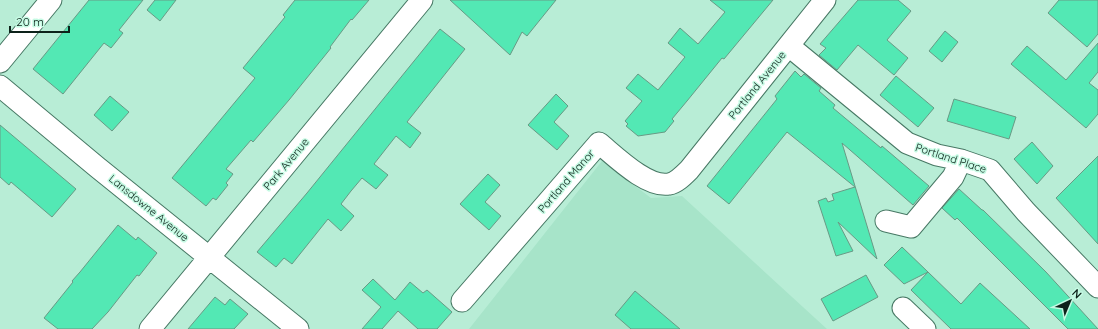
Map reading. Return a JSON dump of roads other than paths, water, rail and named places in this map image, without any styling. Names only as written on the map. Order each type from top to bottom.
[{"type":"street","points":[[0,62],[51,0]]},
{"type":"street","name":"Park Avenue","points":[[150,329],[422,0]]},
{"type":"street","name":"Portland Avenue","points":[[689,170],[826,0]]},
{"type":"street","name":"Portland Place","points":[[789,46],[907,144],[937,155],[961,160],[990,170],[1026,212],[1098,287]]},
{"type":"street","name":"Lansdowne Avenue","points":[[0,86],[97,167],[298,329]]},
{"type":"street","name":"Portland Manor","points":[[462,300],[599,143],[646,180],[657,184],[669,184],[680,178],[689,170]]},
{"type":"street","points":[[886,221],[911,227],[952,177],[961,160]]},
{"type":"street","points":[[903,308],[925,329]]}]
